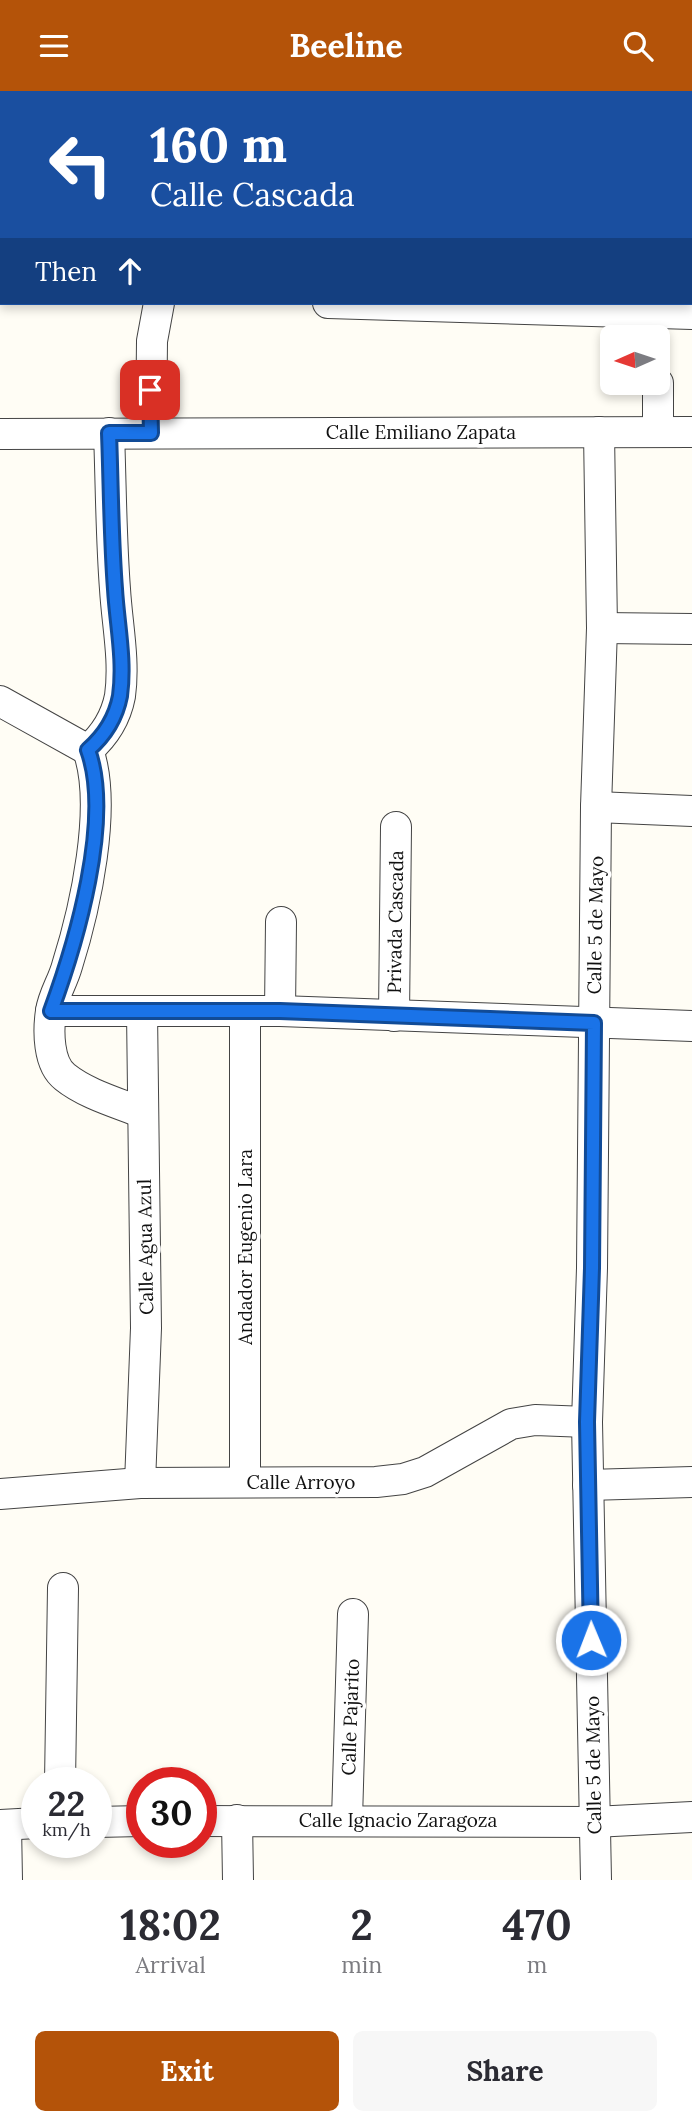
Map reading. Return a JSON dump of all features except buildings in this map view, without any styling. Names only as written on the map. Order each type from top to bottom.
[{"type":"street","points":[[151,433],[152,341],[159,305]]},
{"type":"street","points":[[372,305],[657,318],[692,314]]},
{"type":"street","points":[[657,395],[658,432]]},
{"type":"street","name":"Calle 5 de Mayo","points":[[596,1880],[587,1422],[592,1268],[596,807],[603,628],[599,432]]},
{"type":"street","name":"Calle Emiliano Zapata","points":[[0,434],[692,432]]},
{"type":"street","points":[[88,750],[100,740],[113,719],[120,698],[122,671],[115,589],[109,433]]},
{"type":"street","points":[[603,628],[692,629]]},
{"type":"street","points":[[0,701],[88,750],[94,767],[93,842],[68,965],[51,1011],[51,1049],[55,1065],[64,1077],[143,1113]]},
{"type":"street","points":[[596,807],[692,811]]},
{"type":"street","name":"Privada Cascada","points":[[394,1016],[396,827]]},
{"type":"street","points":[[280,1011],[281,922]]},
{"type":"street","points":[[51,1011],[280,1011],[692,1026]]},
{"type":"street","name":"Calle Agua Azul","points":[[140,1483],[146,1328],[142,1012]]},
{"type":"street","name":"Andador Eugenio Lara","points":[[245,1012],[245,1482]]},
{"type":"street","name":"Calle Arroyo","points":[[0,1494],[140,1483],[376,1482],[403,1479],[425,1472],[510,1424],[535,1420],[587,1422]]},
{"type":"street","points":[[588,1485],[692,1482]]},
{"type":"street","points":[[60,1767],[63,1588]]},
{"type":"street","name":"Calle Pajarito","points":[[347,1819],[352,1614]]},
{"type":"street","name":"Calle Ignacio Zaragoza","points":[[217,1821],[594,1822],[692,1817]]},
{"type":"street","points":[[237,1820],[238,1880]]},
{"type":"street","points":[[7,1880],[3,1825],[21,1824]]},
{"type":"route","points":[[150,390],[151,433],[109,433],[115,589],[122,671],[120,698],[113,719],[100,740],[88,750],[94,767],[93,842],[68,965],[51,1011],[280,1011],[594,1023],[592,1268],[587,1422],[591,1640]]}]
